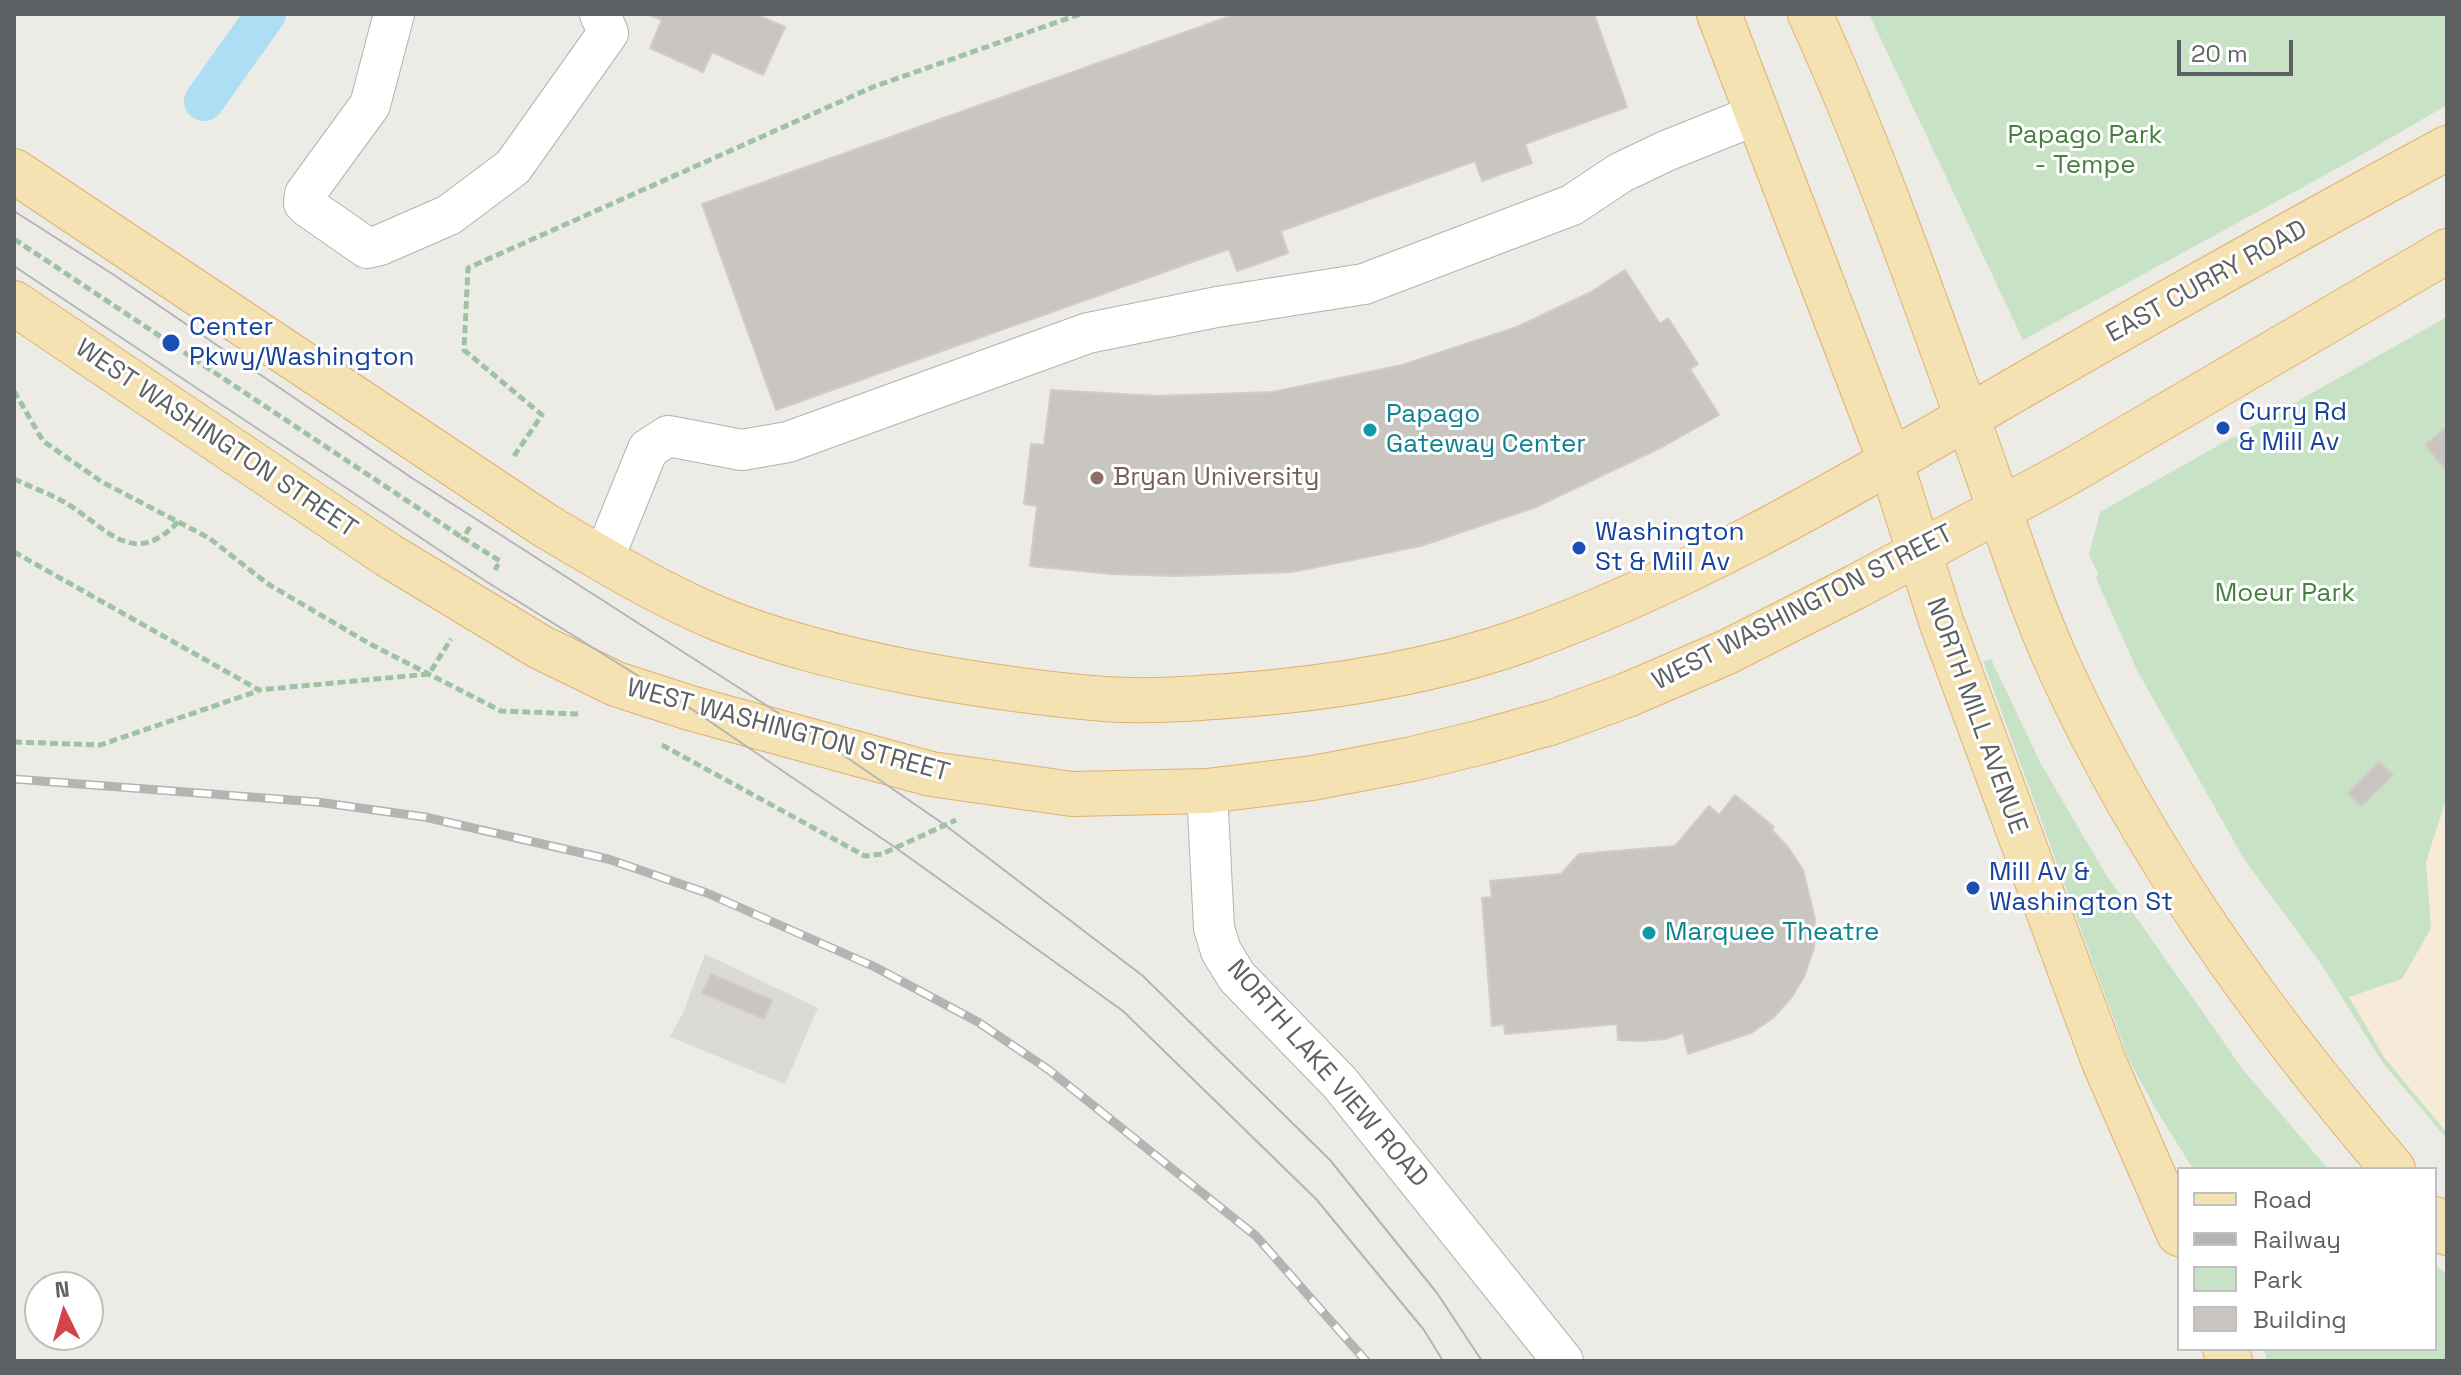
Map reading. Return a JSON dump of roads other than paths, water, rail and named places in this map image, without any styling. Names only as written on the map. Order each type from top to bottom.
[{"type":"main road","name":"NORTH MILL AVENUE","points":[[1719,14],[1891,463],[1941,621],[2104,1062],[2177,1229]]},
{"type":"main road","points":[[1810,14],[1872,165],[2059,666],[2131,811],[2197,916],[2339,1107],[2391,1167]]},
{"type":"main road","name":"EAST CURRY ROAD","points":[[1968,417],[2447,148]]},
{"type":"main road","points":[[14,171],[492,491],[603,560],[719,619],[869,664],[983,686],[1108,699],[1184,699],[1265,693],[1424,667],[1518,642],[1612,605],[1826,500],[1968,417]]},
{"type":"main road","points":[[1999,509],[2066,474],[2447,251]]},
{"type":"main road","name":"WEST WASHINGTON STREET","points":[[14,303],[388,555],[540,647],[616,684],[719,717],[931,774],[1072,794],[1207,791],[1313,778],[1412,759],[1553,722],[1627,695],[1727,652],[1999,509]]},
{"type":"street","points":[[394,14],[370,105],[305,194],[304,203],[367,248],[449,215],[513,167],[608,33],[600,14]]},
{"type":"street","points":[[603,560],[648,449],[668,436],[742,450],[788,442],[1088,333],[1217,307],[1364,284],[1572,205],[1620,173],[1758,114]]},
{"type":"street","name":"NORTH LAKE VIEW ROAD","points":[[1207,791],[1214,928],[1221,951],[1237,977],[1340,1083],[1563,1361]]},
{"type":"waterway","points":[[204,101],[266,14]]},
{"type":"tram line","points":[[14,211],[114,275],[412,478],[836,750],[945,825],[1143,976],[1330,1160],[1437,1293],[1482,1361]]},
{"type":"tram line","points":[[14,266],[487,582],[690,708],[896,848],[1123,1011],[1316,1199],[1424,1330],[1443,1361]]},
{"type":"railway","points":[[14,779],[317,802],[425,817],[608,859],[707,893],[875,967],[978,1022],[1049,1070],[1256,1236],[1366,1361]]},
{"type":"place","name":"Center Pkwy/Washington","points":[[171,343]]},
{"type":"place","name":"Curry Rd & Mill Av","points":[[2223,428]]},
{"type":"place","name":"Papago Gateway Center","points":[[1370,430]]},
{"type":"place","name":"Bryan University","points":[[1097,478]]},
{"type":"place","name":"Washington St & Mill Av","points":[[1579,548]]},
{"type":"place","name":"Mill Av & Washington St","points":[[1973,888]]},
{"type":"place","name":"Marquee Theatre","points":[[1649,933]]},
{"type":"park label","name":"Papago Park - Tempe","points":[[2085,151]]},
{"type":"park label","name":"Moeur Park","points":[[2285,594]]}]
